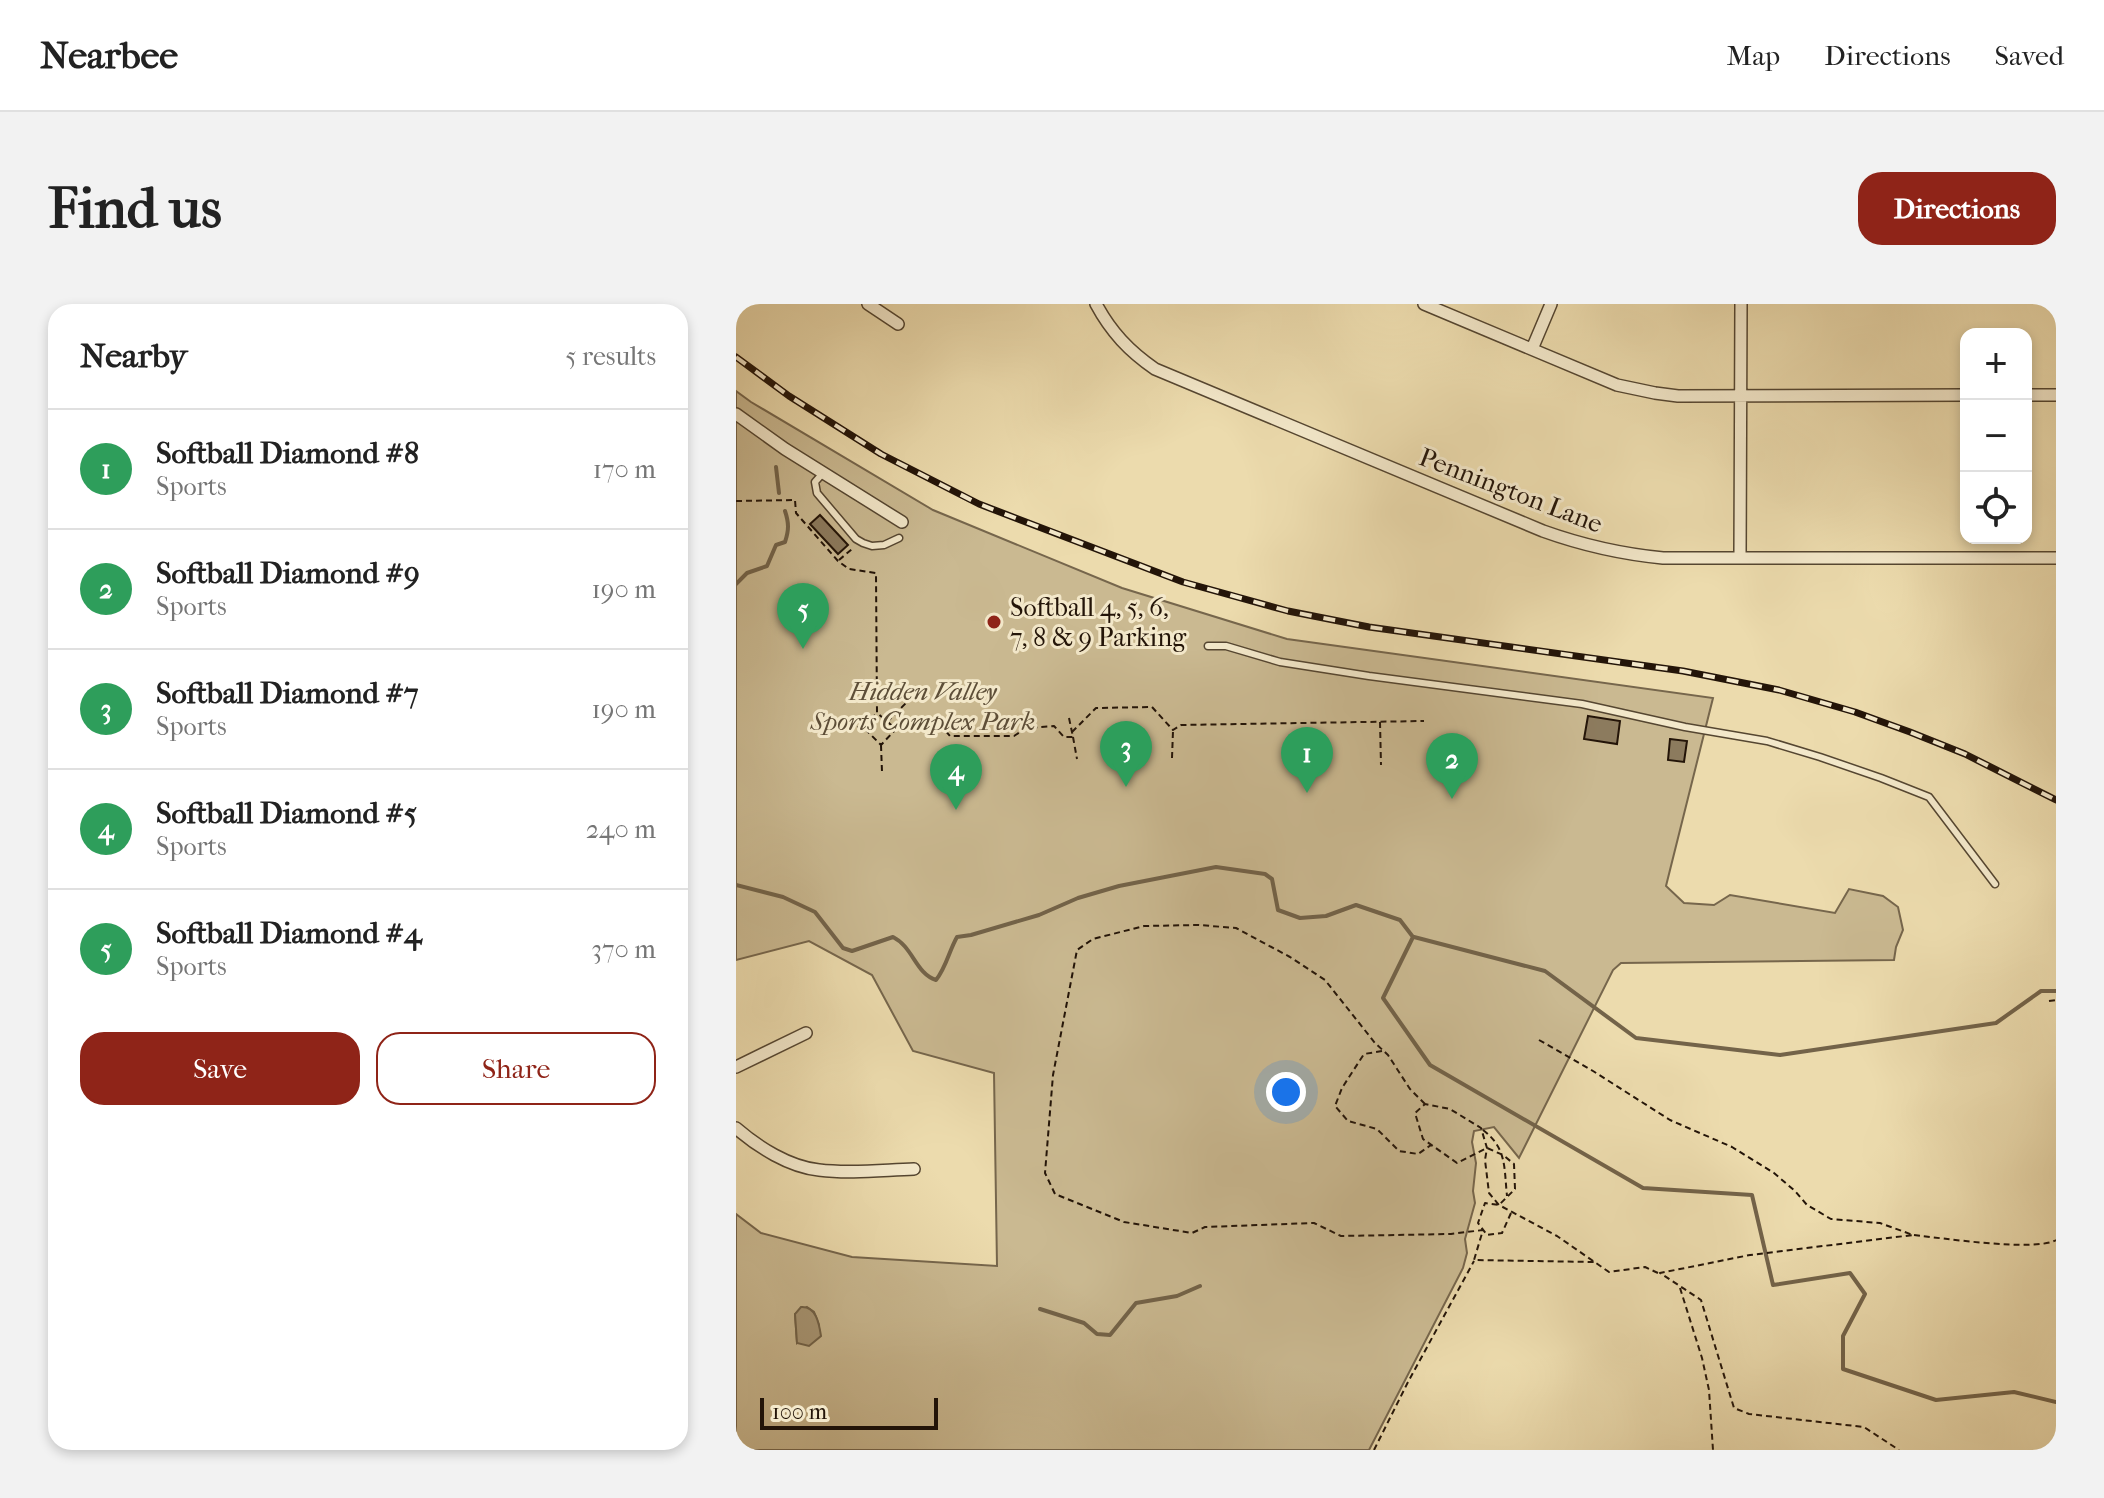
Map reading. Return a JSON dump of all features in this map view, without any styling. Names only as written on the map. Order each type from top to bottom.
[{"type":"street","points":[[868,304],[898,324]]},
{"type":"street","name":"Pennington Lane","points":[[1096,304],[1120,341],[1155,369],[1543,531],[1580,543],[1635,556],[1663,558],[2056,558]]},
{"type":"street","points":[[1424,304],[1617,385],[1655,393],[1678,396],[1960,395]]},
{"type":"street","points":[[1532,349],[1551,304]]},
{"type":"street","points":[[1740,558],[1741,304]]},
{"type":"street","points":[[2032,395],[2056,395]]},
{"type":"street","points":[[736,414],[785,449],[902,522]]},
{"type":"street","points":[[736,1067],[806,1033]]},
{"type":"street","points":[[736,1128],[782,1158],[816,1170],[914,1169]]},
{"type":"lane","points":[[823,473],[815,482],[817,493],[856,539],[872,546],[888,544],[899,538]]},
{"type":"lane","points":[[1208,646],[1226,646],[1280,662],[1369,676],[1582,704],[1767,741],[1820,757],[1929,797],[1995,884]]},
{"type":"path","points":[[736,501],[795,500],[796,513],[838,561],[849,569],[876,573],[877,713],[886,723],[896,729],[944,729],[950,736],[1014,736],[1026,728],[1054,726],[1064,737],[1073,737]]},
{"type":"path","points":[[886,723],[906,703]]},
{"type":"path","points":[[1072,732],[1096,708],[1152,707],[1173,730],[1172,758]]},
{"type":"path","points":[[837,728],[863,727],[877,713]]},
{"type":"path","points":[[1069,718],[1077,759]]},
{"type":"path","points":[[1173,730],[1181,725],[1424,721]]},
{"type":"path","points":[[1380,722],[1381,765]]},
{"type":"path","points":[[863,727],[881,745],[882,772]]},
{"type":"path","points":[[881,745],[896,729]]},
{"type":"path","points":[[1483,1230],[1451,1234],[1341,1236],[1314,1223],[1205,1227],[1192,1233],[1124,1222],[1055,1194],[1045,1173],[1053,1075],[1077,950],[1093,939],[1144,926],[1199,925],[1236,928],[1290,957],[1325,980],[1425,1104],[1450,1109],[1495,1139],[1503,1155],[1507,1197]]},
{"type":"path","points":[[2049,1001],[2056,1000]]},
{"type":"path","points":[[1539,1040],[1670,1120],[1732,1147],[1774,1173],[1807,1205],[1831,1219],[1880,1223],[1913,1235]]},
{"type":"path","points":[[1383,1050],[1364,1054],[1342,1088],[1335,1106],[1348,1121],[1377,1129],[1399,1151],[1418,1154],[1432,1145]]},
{"type":"path","points":[[1425,1104],[1415,1113],[1423,1139],[1457,1163],[1487,1148]]},
{"type":"path","points":[[1481,1128],[1487,1148],[1485,1160],[1489,1193],[1499,1205],[1557,1236],[1609,1272],[1645,1267],[1660,1273],[1701,1300],[1734,1408],[1749,1414],[1864,1427],[1899,1450]]},
{"type":"path","points":[[1487,1148],[1514,1164],[1515,1189],[1499,1205]]},
{"type":"path","points":[[1499,1205],[1485,1203],[1478,1223],[1487,1235],[1502,1233],[1511,1213]]},
{"type":"path","points":[[1374,1450],[1474,1260],[1483,1230]]},
{"type":"path","points":[[1660,1273],[1750,1255],[1913,1235],[2022,1244],[2056,1240]]},
{"type":"path","points":[[1474,1260],[1595,1262]]},
{"type":"path","points":[[1680,1287],[1709,1390],[1713,1450]]},
{"type":"green space","name":"Hidden Valley Sports Complex Park","points":[[736,391],[933,510],[1122,588],[1287,639],[1713,698],[1666,886],[1684,903],[1714,905],[1730,895],[1835,913],[1849,889],[1883,896],[1898,907],[1903,930],[1894,960],[1621,963],[1613,970],[1519,1158],[1494,1127],[1474,1131],[1475,1203],[1465,1239],[1467,1253],[1463,1268],[1369,1450],[736,1450],[736,1214],[761,1233],[852,1257],[997,1266],[994,1073],[913,1051],[872,975],[809,941],[736,960]],"holes":[[[807,1307],[814,1312],[819,1325],[797,1343],[795,1314]]]},
{"type":"shaded area","points":[[801,1307],[813,1312],[819,1326],[821,1336],[809,1346],[797,1343],[795,1314]]},
{"type":"building","points":[[820,515],[848,545],[838,554],[810,524]]},
{"type":"building","points":[[1588,716],[1620,721],[1617,744],[1584,739]]},
{"type":"building","points":[[1670,739],[1687,741],[1684,762],[1668,760]]},
{"type":"waterway","points":[[776,467],[779,493]]},
{"type":"waterway","points":[[736,584],[747,573],[767,566],[776,545],[785,542],[788,526],[785,511]]},
{"type":"waterway","points":[[736,885],[783,897],[815,912],[843,948],[852,951],[893,937],[900,941],[924,972],[936,980],[957,937],[1039,915],[1078,898],[1119,886],[1216,867],[1265,874],[1272,879],[1278,910],[1300,918],[1326,916],[1356,905],[1400,920],[1413,937],[1383,998],[1430,1065],[1643,1188],[1752,1195],[1773,1285],[1850,1273],[1865,1294],[1843,1336],[1843,1369],[1936,1400],[2014,1392],[2056,1402]]},
{"type":"waterway","points":[[1414,937],[1545,971],[1636,1038],[1780,1055],[1996,1023],[2041,991],[2056,991]]},
{"type":"waterway","points":[[1040,1309],[1084,1323],[1097,1334],[1110,1335],[1136,1303],[1177,1296],[1200,1286]]},
{"type":"railway","points":[[736,357],[789,396],[881,454],[979,504],[1183,582],[1288,611],[1369,627],[1683,671],[1779,690],[1910,732],[1965,754],[2056,800]]},
{"type":"place","name":"Softball 4, 5, 6, 7, 8 & 9 Parking","points":[[994,622]]},
{"type":"place","name":"Softball Diamond #4","points":[[803,649]]},
{"type":"place","name":"Softball Diamond #7","points":[[1126,787]]},
{"type":"place","name":"Softball Diamond #8","points":[[1307,793]]},
{"type":"place","name":"Softball Diamond #9","points":[[1452,799]]},
{"type":"place","name":"Softball Diamond #5","points":[[956,810]]}]
